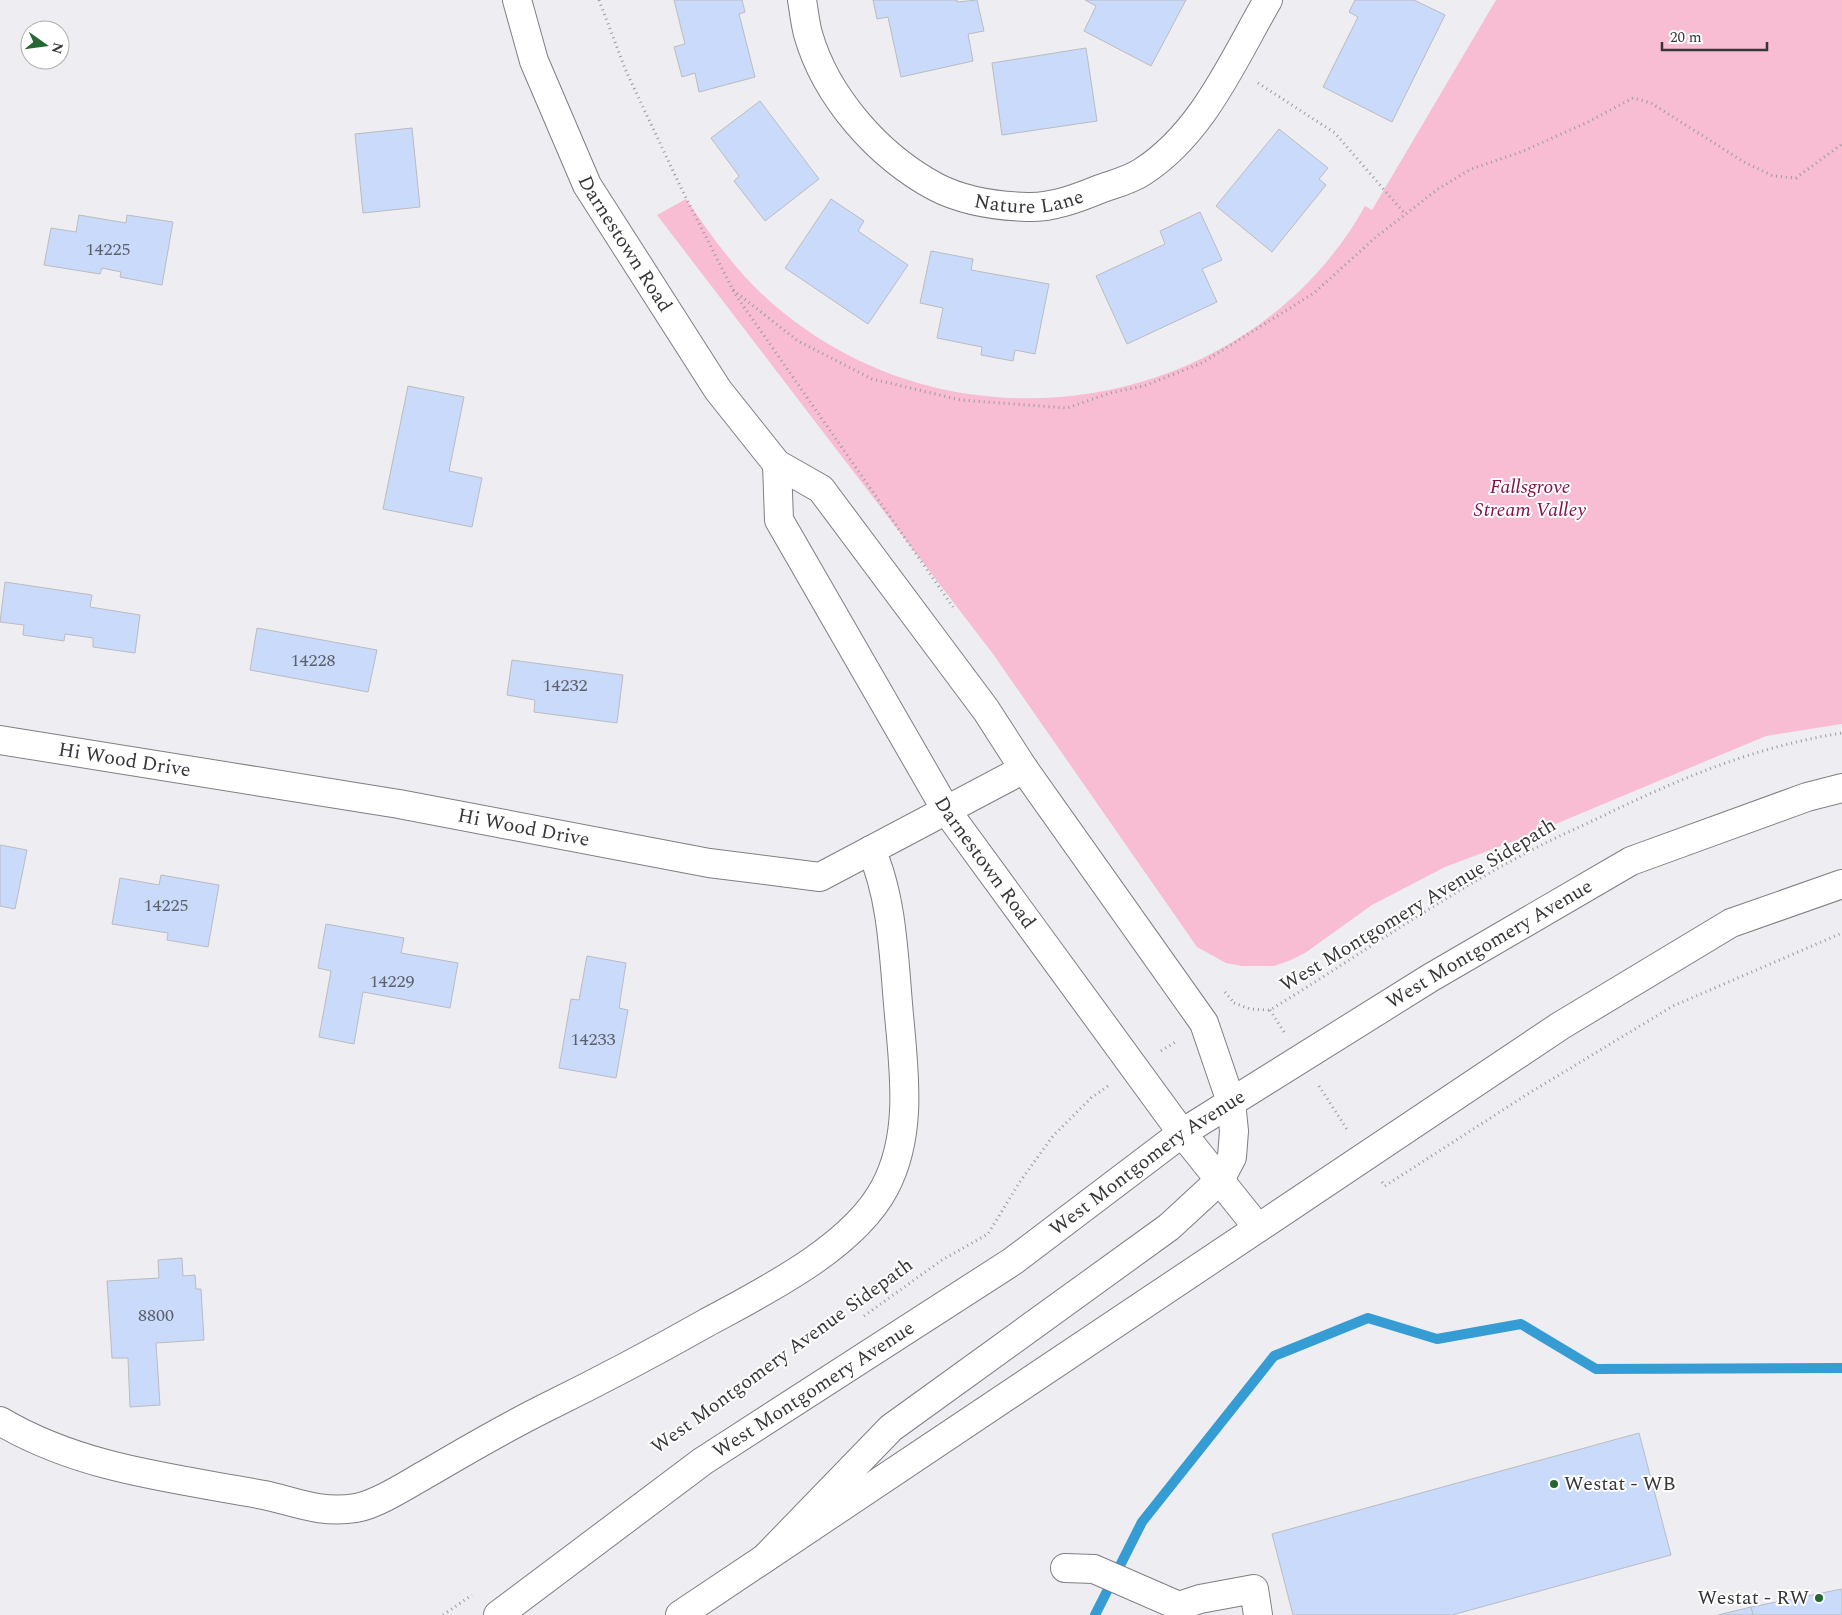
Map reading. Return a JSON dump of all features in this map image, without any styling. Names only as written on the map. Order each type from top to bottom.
[{"type":"main road","name":"Darnestown Road","points":[[517,0],[534,60],[586,185],[718,390],[777,464],[821,489],[986,710],[1024,770],[1204,1023],[1232,1102],[1234,1131],[1232,1157],[1220,1180]]},
{"type":"main road","name":"Nature Lane","points":[[802,0],[808,34],[824,73],[850,115],[898,163],[937,187],[978,202],[1029,207],[1073,200],[1141,173],[1172,149],[1200,116],[1268,0]]},
{"type":"main road","name":"Darnestown Road","points":[[777,464],[779,520],[946,810],[1182,1133],[1258,1228]]},
{"type":"main road","name":"Hi Wood Drive","points":[[0,740],[399,804],[709,863],[820,877],[1024,770]]},
{"type":"main road","name":"West Montgomery Avenue","points":[[498,1615],[703,1461],[1013,1260],[1182,1133],[1430,978],[1631,861],[1807,797],[1842,788]]},
{"type":"main road","points":[[0,1421],[21,1433],[80,1456],[154,1477],[267,1496],[325,1511],[359,1508],[402,1488],[504,1429],[626,1368],[742,1303],[828,1251],[871,1209],[886,1185],[896,1158],[902,1129],[905,1099],[894,970],[881,872],[871,850]]},
{"type":"main road","points":[[680,1615],[1560,1026],[1731,923],[1842,884]]},
{"type":"main road","points":[[765,1558],[891,1428],[1168,1226],[1220,1180]]},
{"type":"main road","points":[[1065,1568],[1094,1569],[1150,1593],[1177,1611],[1200,1599],[1254,1590],[1258,1615]]},
{"type":"path","points":[[599,0],[626,71],[732,290],[957,613]]},
{"type":"path","points":[[1229,67],[1275,92],[1334,133],[1405,214]]},
{"type":"path","points":[[732,290],[798,340],[872,379],[961,400],[1067,408],[1110,394],[1144,386],[1202,363],[1314,293],[1376,237],[1438,189],[1471,169],[1521,152],[1588,122],[1633,98],[1651,103],[1744,162],[1773,176],[1796,178],[1842,144]]},
{"type":"path","name":"West Montgomery Avenue Sidepath","points":[[1223,990],[1234,1003],[1250,1009],[1270,1010],[1434,908],[1531,851],[1643,796],[1734,758],[1803,739],[1842,733]]},
{"type":"path","points":[[1385,1186],[1526,1095],[1673,1006],[1842,933]]},
{"type":"path","points":[[1156,1054],[1176,1041]]},
{"type":"path","points":[[1320,1088],[1347,1129]]},
{"type":"path","name":"West Montgomery Avenue Sidepath","points":[[862,1317],[942,1260],[988,1234],[1019,1183],[1052,1136],[1091,1098],[1105,1089]]},
{"type":"path","points":[[443,1615],[479,1590]]},
{"type":"green space","name":"Fallsgrove Stream Valley","points":[[1496,0],[1842,0],[1842,724],[1766,736],[1522,838],[1445,867],[1372,905],[1305,953],[1291,960],[1274,966],[1242,966],[1226,963],[1197,947],[993,654],[657,215],[686,199],[726,255],[755,287],[788,317],[808,331],[880,370],[957,392],[1036,398],[1114,389],[1189,364],[1258,326],[1317,273],[1365,206],[1372,210]]},
{"type":"building","points":[[674,0],[742,0],[745,12],[739,14],[755,77],[699,92],[695,73],[682,77],[674,47],[685,44]]},
{"type":"building","points":[[873,0],[957,0],[957,2],[977,0],[984,31],[968,34],[973,61],[901,77],[888,17],[877,19]]},
{"type":"building","points":[[1085,0],[1186,0],[1151,66],[1084,31],[1096,6]]},
{"type":"building","points":[[1355,0],[1414,0],[1445,15],[1392,122],[1323,87],[1358,17],[1349,12]]},
{"type":"building","points":[[1086,48],[1097,121],[1002,135],[992,63]]},
{"type":"building","points":[[760,101],[819,179],[765,221],[734,181],[739,176],[711,138]]},
{"type":"building","points":[[412,128],[420,207],[363,213],[355,134]]},
{"type":"building","points":[[1279,129],[1328,168],[1319,179],[1326,185],[1272,252],[1216,206]]},
{"type":"building","points":[[831,199],[864,221],[858,231],[908,265],[868,324],[785,268]]},
{"type":"building","points":[[1200,212],[1222,260],[1202,269],[1217,302],[1127,344],[1096,276],[1165,244],[1160,231]]},
{"type":"building","points":[[79,215],[126,223],[127,215],[173,222],[162,285],[120,277],[121,272],[102,268],[100,274],[44,265],[51,228],[76,232]]},
{"type":"building","points":[[931,251],[973,259],[971,270],[1049,284],[1035,354],[1015,350],[1013,361],[981,355],[982,347],[937,338],[943,308],[920,303]]},
{"type":"building","points":[[408,386],[464,397],[449,471],[482,478],[472,527],[383,509]]},
{"type":"building","points":[[5,582],[92,595],[90,607],[140,615],[135,653],[93,647],[93,638],[65,634],[64,641],[23,635],[24,625],[0,622]]},
{"type":"building","points":[[257,628],[377,650],[368,692],[250,670]]},
{"type":"building","points":[[512,660],[623,675],[617,723],[534,712],[535,700],[507,695]]},
{"type":"building","points":[[0,845],[27,850],[15,909],[0,906]]},
{"type":"building","points":[[161,875],[219,885],[208,947],[167,940],[168,933],[112,924],[120,878],[159,885]]},
{"type":"building","points":[[326,924],[404,938],[401,953],[458,963],[450,1008],[363,992],[354,1044],[319,1037],[331,971],[318,968]]},
{"type":"building","points":[[587,956],[626,963],[619,1008],[628,1010],[616,1078],[559,1068],[571,999],[579,1000]]},
{"type":"building","points":[[182,1258],[183,1276],[195,1275],[196,1289],[201,1289],[204,1340],[156,1343],[160,1405],[130,1407],[128,1358],[112,1358],[107,1281],[159,1278],[158,1260]]},
{"type":"building","name":"Westat - WB","points":[[1639,1433],[1671,1555],[1452,1615],[1293,1615],[1272,1534]]},
{"type":"building","name":"Westat - RW","points":[[1842,1589],[1842,1615],[1753,1615],[1751,1607]]},
{"type":"building","points":[[1751,1607],[1753,1615],[1718,1615]]},
{"type":"waterway","points":[[1095,1615],[1142,1522],[1274,1356],[1368,1318],[1437,1339],[1521,1324],[1596,1369],[1842,1368]]},
{"type":"place","name":"Westat - WB","points":[[1554,1484]]},
{"type":"place","name":"Westat - RW","points":[[1819,1598]]}]
